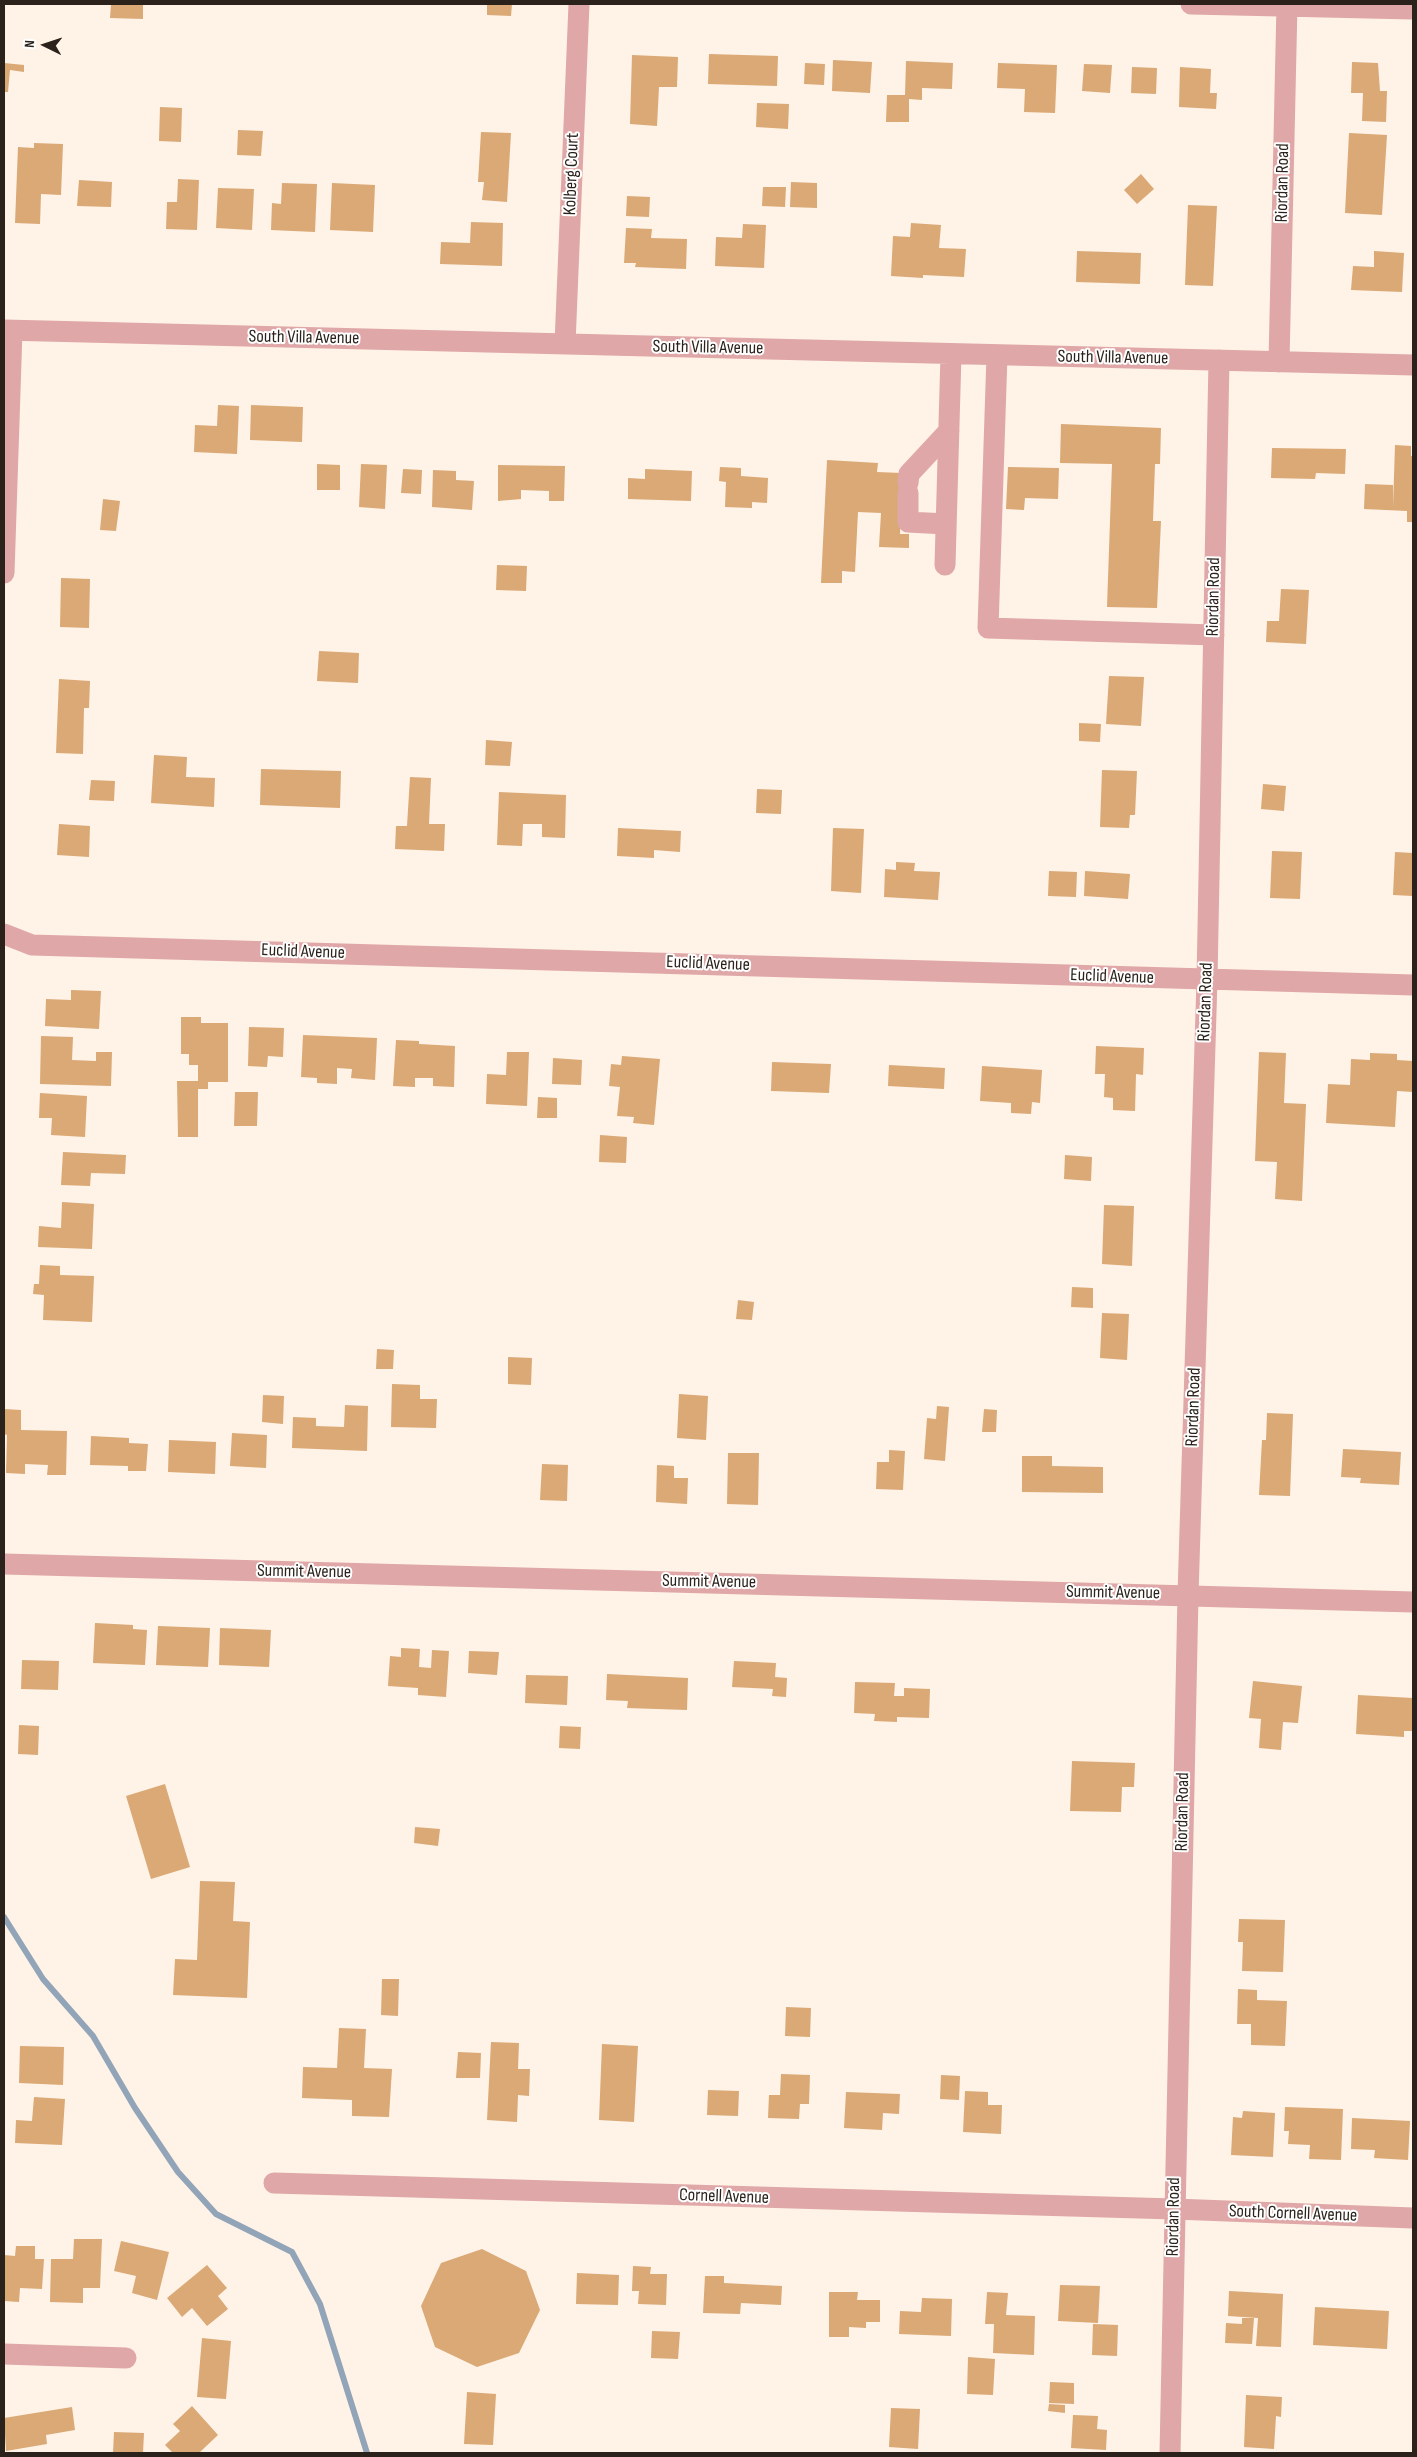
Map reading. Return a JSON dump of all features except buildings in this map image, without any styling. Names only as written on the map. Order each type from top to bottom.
[{"type":"street","name":"Kolberg Court","points":[[565,344],[579,4]]},
{"type":"street","points":[[1191,4],[1413,9]]},
{"type":"street","name":"Riordan Road","points":[[1279,362],[1286,5]]},
{"type":"street","name":"South Villa Avenue","points":[[8,330],[1413,365]]},
{"type":"street","points":[[4,574],[8,330]]},
{"type":"street","points":[[945,565],[951,354]]},
{"type":"street","points":[[997,355],[988,628],[1214,634]]},
{"type":"street","name":"Riordan Road","points":[[1170,2453],[1188,1595],[1207,980],[1219,360]]},
{"type":"street","points":[[946,524],[908,522],[908,488],[909,474],[949,431]]},
{"type":"street","name":"Euclid Avenue","points":[[4,934],[32,944],[42,945],[1413,985]]},
{"type":"street","name":"Summit Avenue","points":[[4,1564],[1413,1602]]},
{"type":"street","name":"Cornell Avenue","points":[[274,2183],[1174,2209]]},
{"type":"street","name":"South Cornell Avenue","points":[[1174,2209],[1413,2218]]},
{"type":"street","points":[[4,2354],[126,2358]]},
{"type":"waterway","points":[[4,1917],[43,1979],[93,2036],[135,2108],[178,2172],[216,2214],[292,2252],[320,2304],[367,2453]]}]
